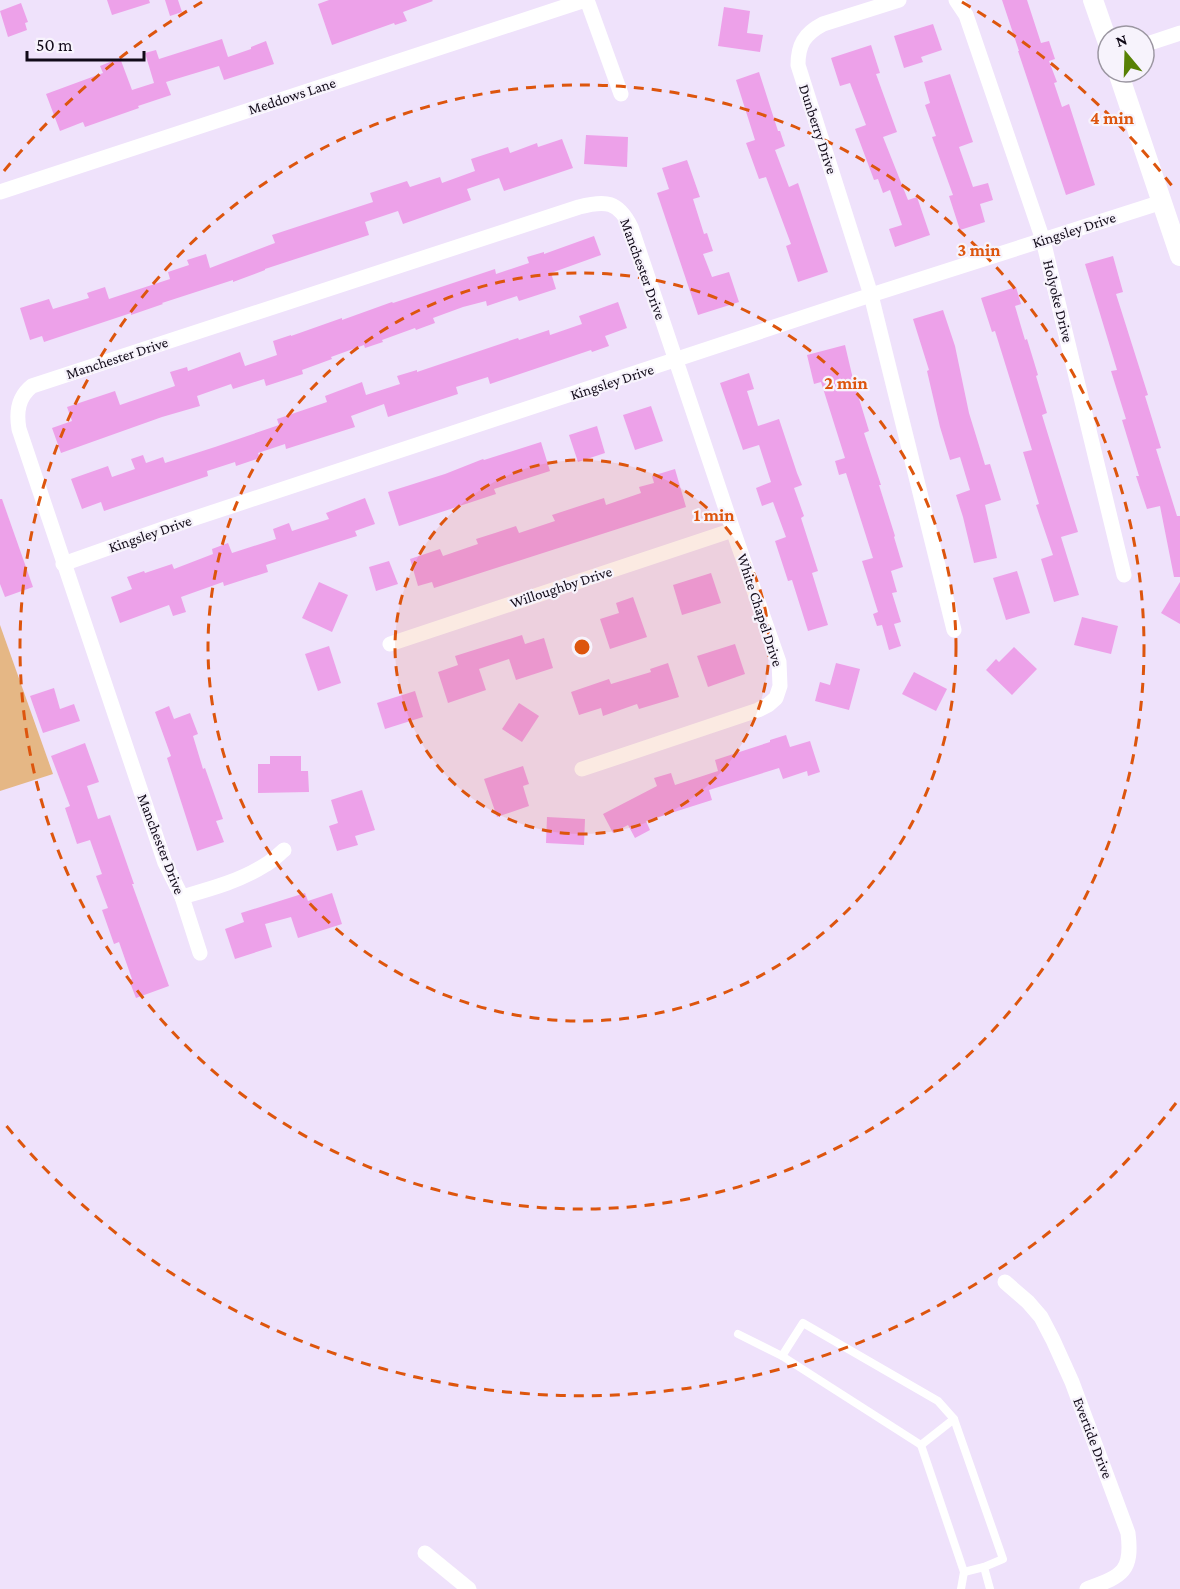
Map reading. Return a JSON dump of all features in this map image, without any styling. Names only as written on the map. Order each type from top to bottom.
[{"type":"street","points":[[586,0],[621,94]]},
{"type":"street","name":"Meddows Lane","points":[[0,192],[586,0]]},
{"type":"street","name":"Dunberry Drive","points":[[871,296],[798,65],[800,46],[813,29],[899,0]]},
{"type":"street","name":"Holyoke Drive","points":[[956,0],[966,15],[1043,240],[1124,575]]},
{"type":"street","points":[[1093,0],[1101,24]]},
{"type":"street","points":[[1156,41],[1180,33]]},
{"type":"street","points":[[1122,84],[1180,256]]},
{"type":"street","name":"Manchester Drive","points":[[200,953],[182,897],[165,863],[19,429],[17,418],[21,397],[32,386],[600,202],[619,208],[626,215],[675,361]]},
{"type":"street","name":"Kingsley Drive","points":[[63,564],[1162,202]]},
{"type":"street","points":[[871,296],[954,630]]},
{"type":"street","name":"White Chapel Drive","points":[[582,769],[758,710],[776,698],[780,686],[779,662],[675,361]]},
{"type":"street","name":"Willoughby Drive","points":[[390,644],[733,530]]},
{"type":"street","points":[[182,897],[253,872],[284,850]]},
{"type":"street","name":"Evertide Drive","points":[[1005,1282],[1041,1317],[1053,1340],[1072,1382],[1128,1533],[1130,1551],[1129,1561],[1125,1568],[1117,1577],[1087,1589]]},
{"type":"street","points":[[425,1553],[469,1589]]},
{"type":"lane","points":[[782,1356],[803,1323],[938,1401],[954,1419],[1002,1559],[964,1572]]},
{"type":"lane","points":[[738,1334],[782,1356],[921,1445],[964,1572],[961,1589]]},
{"type":"lane","points":[[921,1445],[954,1419]]},
{"type":"lane","points":[[984,1567],[990,1589]]},
{"type":"shaded area","points":[[0,625],[53,774],[0,791]]},
{"type":"building","points":[[107,0],[149,0],[150,3],[112,15]]},
{"type":"building","points":[[165,0],[178,0],[182,12],[170,16]]},
{"type":"building","points":[[329,0],[433,1],[403,12],[407,21],[395,25],[394,23],[332,45],[318,4]]},
{"type":"building","points":[[1002,0],[1027,0],[1041,43],[1049,41],[1055,59],[1049,61],[1057,82],[1054,83],[1062,107],[1069,104],[1095,185],[1066,195]]},
{"type":"building","points":[[21,3],[28,22],[25,23],[27,30],[8,37],[0,11]]},
{"type":"building","points":[[724,7],[750,11],[747,33],[763,35],[760,52],[718,46]]},
{"type":"building","points":[[933,24],[942,50],[921,57],[923,62],[904,68],[894,36]]},
{"type":"building","points":[[222,39],[228,57],[266,41],[274,64],[224,80],[219,66],[166,82],[171,95],[85,127],[83,122],[60,131],[46,94],[103,73],[100,66],[120,58],[132,90],[154,83],[145,53],[156,50],[159,59]]},
{"type":"building","points":[[871,45],[880,73],[876,74],[897,132],[883,137],[908,200],[917,197],[930,235],[895,247],[889,229],[902,225],[890,190],[883,193],[878,179],[874,180],[855,129],[866,125],[850,83],[840,86],[831,58]]},
{"type":"building","points":[[759,72],[785,146],[775,150],[789,187],[798,183],[828,272],[798,282],[786,246],[791,244],[766,177],[759,179],[746,143],[755,140],[736,80]]},
{"type":"building","points":[[950,74],[973,142],[959,147],[973,187],[988,183],[993,200],[980,204],[985,222],[960,230],[949,196],[953,195],[932,137],[936,136],[925,105],[930,103],[924,82]]},
{"type":"building","points":[[586,135],[628,137],[627,167],[584,164]]},
{"type":"building","points":[[562,139],[573,168],[504,191],[499,178],[467,189],[471,200],[403,224],[398,211],[365,222],[369,235],[265,269],[233,282],[233,280],[44,342],[42,336],[30,340],[20,308],[49,299],[53,309],[89,298],[87,293],[105,287],[109,299],[170,279],[168,272],[189,265],[187,260],[206,254],[210,268],[275,243],[272,235],[373,202],[370,193],[407,181],[410,187],[440,177],[442,183],[475,171],[471,159],[508,147],[510,153],[537,143],[538,147]]},
{"type":"building","points":[[687,160],[700,197],[693,199],[704,234],[707,233],[713,251],[703,254],[712,277],[729,272],[739,302],[698,315],[657,193],[669,189],[662,168]]},
{"type":"building","points":[[594,236],[601,255],[551,273],[556,289],[519,301],[517,296],[487,306],[486,301],[463,307],[433,318],[435,323],[416,330],[415,328],[365,348],[364,345],[331,357],[332,359],[302,370],[303,374],[266,386],[264,379],[233,389],[231,384],[197,396],[200,406],[61,453],[52,428],[72,421],[67,407],[115,391],[120,405],[175,386],[170,372],[187,367],[188,371],[240,352],[245,366],[277,355],[273,341],[495,269],[496,274],[529,263],[527,257],[544,252],[544,254]]},
{"type":"building","points":[[1113,256],[1123,292],[1116,294],[1148,395],[1145,396],[1161,448],[1156,449],[1177,516],[1180,516],[1180,577],[1174,577],[1160,506],[1147,509],[1136,476],[1139,476],[1122,420],[1126,419],[1111,371],[1117,370],[1085,264]]},
{"type":"building","points":[[1016,287],[1021,304],[1015,306],[1038,375],[1036,376],[1047,413],[1042,415],[1078,532],[1061,537],[1079,595],[1054,602],[1041,559],[1053,555],[1036,505],[1039,504],[1023,452],[1032,450],[995,331],[992,332],[981,298]]},
{"type":"building","points":[[618,302],[627,328],[605,336],[609,346],[490,384],[488,377],[456,387],[458,394],[388,417],[384,404],[351,416],[355,427],[286,449],[285,444],[258,453],[260,458],[236,466],[235,462],[207,471],[208,476],[104,511],[101,502],[82,509],[71,479],[108,466],[112,477],[135,469],[131,459],[143,455],[146,463],[163,457],[165,463],[215,447],[279,425],[277,419],[327,402],[325,396],[362,382],[366,395],[400,384],[397,376],[417,370],[417,372],[518,338],[519,340],[549,330],[550,335],[582,324],[579,316]]},
{"type":"building","points":[[943,310],[955,346],[969,413],[985,465],[990,464],[1001,500],[985,505],[997,558],[974,563],[956,495],[970,490],[960,457],[950,460],[940,427],[927,371],[929,370],[913,319]]},
{"type":"building","points":[[845,345],[869,431],[864,433],[903,567],[891,571],[897,592],[892,593],[901,622],[894,624],[901,646],[889,650],[882,625],[877,626],[873,614],[878,612],[862,561],[873,558],[846,473],[839,475],[835,461],[845,458],[821,382],[814,384],[807,355]]},
{"type":"building","points":[[749,373],[754,389],[747,391],[758,426],[779,419],[802,485],[794,488],[804,516],[801,518],[818,571],[812,573],[828,625],[808,631],[792,580],[788,581],[775,541],[786,537],[773,502],[762,506],[756,488],[771,482],[759,445],[743,450],[720,383]]},
{"type":"building","points":[[651,406],[663,441],[635,450],[623,415]]},
{"type":"building","points":[[597,426],[605,453],[578,462],[569,435]]},
{"type":"building","points":[[541,442],[550,471],[494,489],[496,494],[399,526],[388,492],[483,459]]},
{"type":"building","points":[[675,469],[686,507],[434,588],[432,582],[418,586],[410,559],[440,549],[443,556],[478,544],[476,539],[516,526],[519,533],[555,521],[552,515],[604,498],[606,505],[641,493],[639,487],[654,483],[652,476]]},
{"type":"building","points":[[365,498],[375,524],[355,531],[357,536],[266,565],[268,572],[224,586],[223,582],[181,597],[186,612],[173,616],[169,605],[120,623],[111,597],[132,589],[127,577],[172,564],[174,569],[213,554],[212,549],[228,543],[232,553],[276,539],[273,529],[289,523],[292,531],[329,519],[326,513]]},
{"type":"building","points":[[0,499],[2,499],[33,587],[5,597],[0,584]]},
{"type":"building","points":[[389,561],[398,584],[376,591],[369,567]]},
{"type":"building","points":[[1017,571],[1030,613],[1006,620],[993,578]]},
{"type":"building","points":[[711,573],[721,603],[682,615],[673,585]]},
{"type":"building","points":[[319,582],[348,595],[332,632],[302,618]]},
{"type":"building","points":[[1180,582],[1180,624],[1161,613]]},
{"type":"building","points":[[633,597],[647,637],[610,649],[600,619],[619,613],[616,603]]},
{"type":"building","points":[[1082,617],[1118,626],[1111,654],[1074,645]]},
{"type":"building","points":[[522,635],[525,644],[544,638],[553,668],[516,680],[509,659],[479,669],[486,690],[448,703],[438,672],[458,665],[455,656]]},
{"type":"building","points":[[735,644],[745,674],[708,687],[697,656]]},
{"type":"building","points":[[329,646],[341,683],[318,691],[305,654]]},
{"type":"building","points":[[1014,647],[1037,669],[1012,695],[986,670],[996,659],[999,662]]},
{"type":"building","points":[[668,663],[679,697],[639,709],[637,704],[603,716],[601,708],[579,715],[571,692],[609,679],[611,684],[651,672],[650,669]]},
{"type":"building","points":[[836,663],[860,669],[849,710],[815,701],[820,682],[830,685]]},
{"type":"building","points":[[914,672],[947,689],[936,711],[902,694]]},
{"type":"building","points":[[54,688],[60,709],[74,704],[80,721],[43,733],[30,696]]},
{"type":"building","points":[[415,691],[423,717],[385,729],[377,703]]},
{"type":"building","points":[[519,703],[539,716],[522,742],[502,729]]},
{"type":"building","points":[[169,706],[174,719],[190,713],[198,734],[193,736],[203,769],[205,768],[223,819],[216,821],[224,842],[197,851],[167,758],[171,756],[155,712]]},
{"type":"building","points":[[786,735],[790,747],[810,741],[820,772],[808,776],[807,771],[783,779],[779,768],[709,790],[712,800],[646,821],[650,830],[635,838],[628,825],[613,833],[603,814],[657,786],[654,778],[671,773],[675,785],[718,771],[715,760]]},
{"type":"building","points":[[85,743],[99,782],[87,786],[98,819],[110,815],[169,986],[136,998],[119,942],[114,944],[102,910],[108,908],[96,876],[102,874],[90,840],[77,844],[65,808],[70,806],[51,756]]},
{"type":"building","points":[[270,756],[301,756],[301,771],[308,771],[309,792],[258,793],[258,764],[270,764]]},
{"type":"building","points":[[523,766],[529,784],[523,786],[529,806],[497,817],[484,779]]},
{"type":"building","points":[[362,790],[375,830],[355,836],[358,845],[337,851],[329,826],[338,823],[331,800]]},
{"type":"building","points":[[547,817],[585,819],[584,845],[546,843]]},
{"type":"building","points":[[305,893],[308,901],[332,893],[342,924],[298,938],[291,917],[265,924],[272,947],[235,959],[225,929],[244,922],[241,913]]}]
